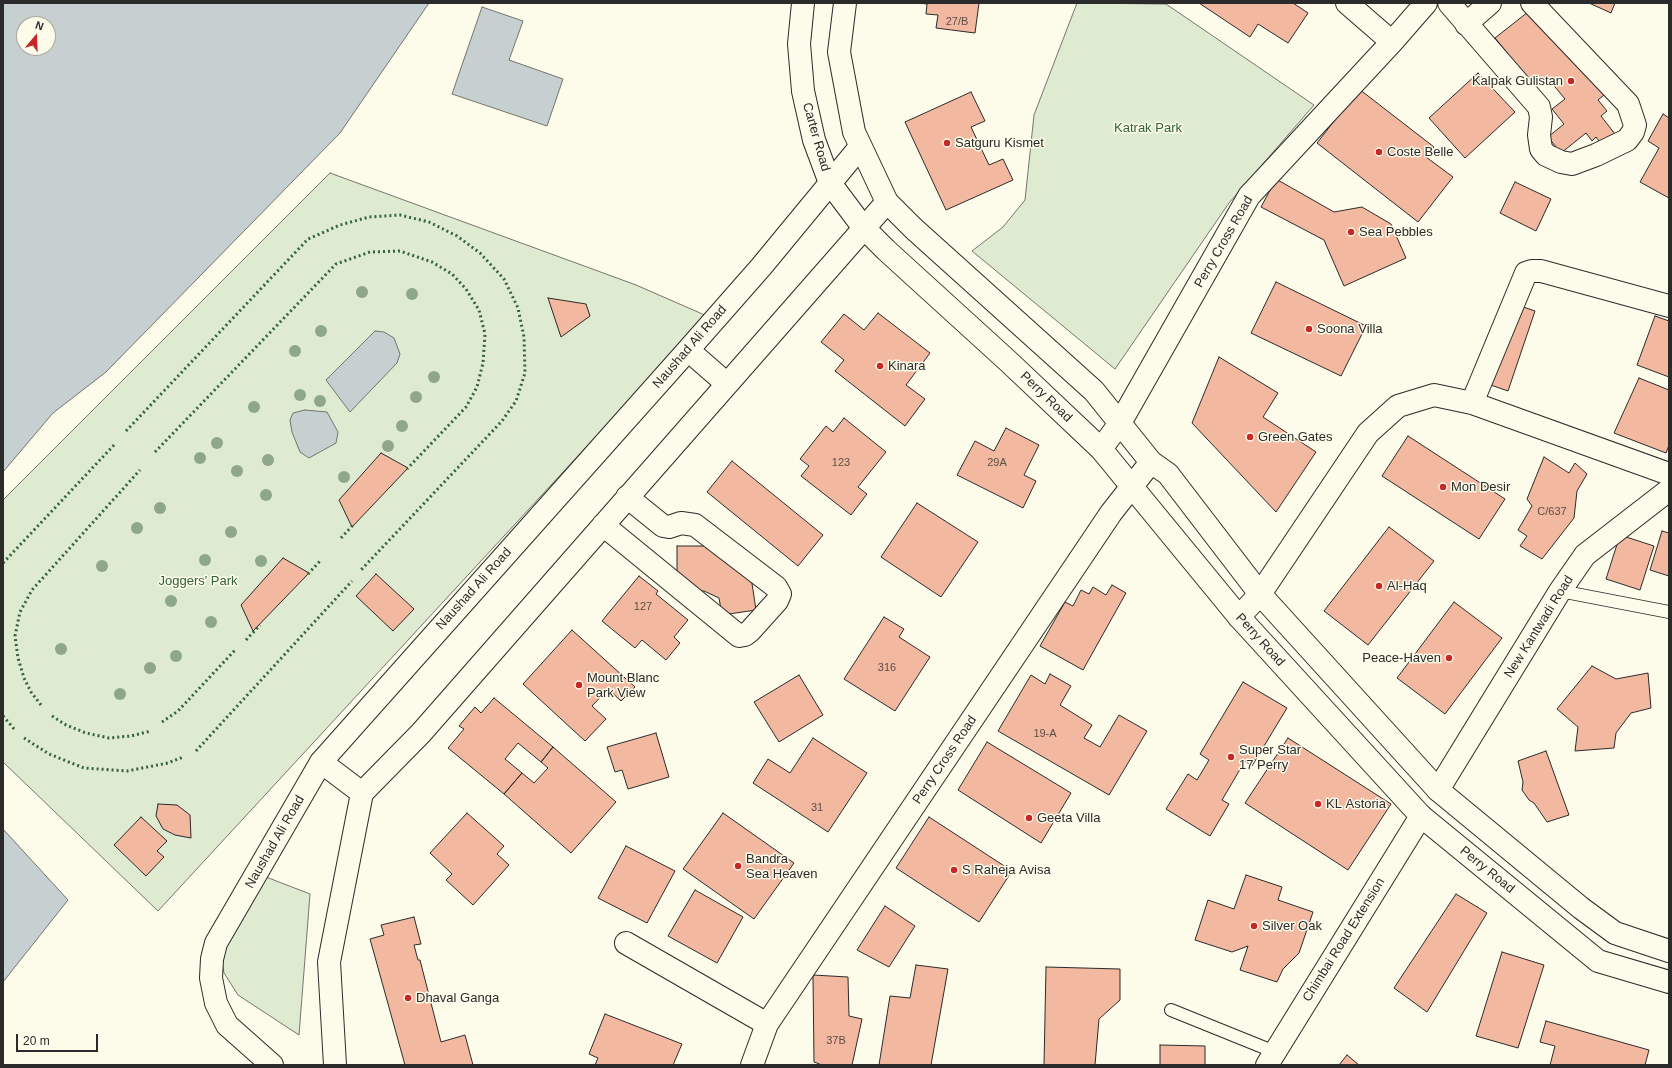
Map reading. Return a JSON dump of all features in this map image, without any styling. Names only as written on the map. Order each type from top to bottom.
[{"type":"street","name":"Carter Road","points":[[803,3],[799,44],[803,91],[814,140],[830,184],[863,227],[886,250]]},
{"type":"street","points":[[845,3],[839,52],[854,132],[887,202],[912,228],[1094,391],[1151,462],[1168,474],[1260,594],[1438,790],[1581,908],[1615,933],[1669,951]]},
{"type":"street","points":[[1347,3],[1392,42]]},
{"type":"street","name":"Perry Cross Road","points":[[1101,449],[1120,423],[1249,196],[1392,42],[1426,3]]},
{"type":"street","points":[[1449,3],[1539,107],[1541,116],[1539,135],[1541,148],[1546,155],[1561,162],[1572,164],[1596,155],[1627,140],[1633,132],[1635,125],[1628,104],[1532,3]]},
{"type":"street","points":[[1466,24],[1490,3]]},
{"type":"street","name":"Naushad Ali Road","points":[[272,1065],[227,1025],[216,1003],[211,978],[212,959],[216,943],[321,762],[688,350],[860,147]]},
{"type":"street","points":[[335,1065],[329,962],[362,793],[421,733],[863,227],[887,202]]},
{"type":"street","name":"Perry Road","points":[[886,250],[1004,357],[1101,449],[1238,617],[1420,816],[1598,961],[1669,982]]},
{"type":"street","points":[[1472,403],[1526,273],[1532,271],[1541,272],[1669,306]]},
{"type":"street","points":[[688,350],[726,384]]},
{"type":"street","points":[[1238,617],[1260,594],[1368,433],[1398,406],[1434,395],[1472,403],[1669,474]]},
{"type":"street","name":"Perry Cross Road","points":[[752,1065],[767,1024],[1111,513],[1151,462]]},
{"type":"street","name":"New Kantwadi Road","points":[[1420,816],[1438,790],[1560,591],[1585,555],[1669,490]]},
{"type":"street","points":[[603,525],[739,636],[745,635],[750,631],[777,602],[780,594],[776,587],[695,525],[681,523],[669,527],[663,526],[627,497]]},
{"type":"street","points":[[321,762],[362,793]]},
{"type":"street","name":"Chimbai Road Extension","points":[[1271,1058],[1420,816]]},
{"type":"street","points":[[626,943],[767,1024]]},
{"type":"lane","points":[[1560,591],[1669,612]]},
{"type":"lane","points":[[1171,1010],[1271,1058]]},
{"type":"green space","name":"Katrak Park","points":[[1077,3],[1166,4],[1314,105],[1229,203],[1115,369],[972,251],[1003,227],[1025,200],[1034,115]]},
{"type":"green space","name":"Joggers' Park","points":[[330,173],[636,285],[707,316],[158,911],[3,762],[3,500]]},
{"type":"green space","points":[[266,877],[310,894],[299,1035],[238,995],[224,973],[222,948]]},
{"type":"shaded area","points":[[3,3],[429,3],[340,133],[106,372],[53,413],[3,472]]},
{"type":"shaded area","points":[[482,7],[523,21],[509,60],[563,79],[547,126],[452,94]]},
{"type":"shaded area","points":[[375,331],[384,332],[394,338],[400,354],[397,363],[350,412],[326,380]]},
{"type":"shaded area","points":[[305,410],[327,412],[338,432],[336,443],[309,458],[300,452],[292,432],[290,420],[293,413]]},
{"type":"shaded area","points":[[3,829],[68,900],[3,982]]},
{"type":"building","points":[[918,3],[979,3],[975,33],[936,28],[938,15],[926,14],[927,4]]},
{"type":"building","points":[[1199,3],[1293,3],[1308,13],[1288,43],[1258,24],[1250,37]]},
{"type":"building","points":[[1589,3],[1615,3],[1611,13]]},
{"type":"building","name":"Kalpak Gulistan","points":[[1533,8],[1604,95],[1598,100],[1607,111],[1601,116],[1615,134],[1602,145],[1596,137],[1592,141],[1586,133],[1561,153],[1548,137],[1564,124],[1552,109],[1565,99],[1546,76],[1534,86],[1495,38]]},
{"type":"building","points":[[1478,73],[1515,112],[1465,158],[1429,118]]},
{"type":"building","name":"Coste Belle","points":[[1359,89],[1434,147],[1426,157],[1453,177],[1418,222],[1317,143]]},
{"type":"building","name":"Satguru Kismet","points":[[971,92],[985,121],[971,127],[989,165],[1003,159],[1013,180],[946,210],[905,122]]},
{"type":"building","points":[[1663,114],[1669,118],[1669,198],[1640,182],[1659,148],[1648,141]]},
{"type":"building","name":"Sea Pebbles","points":[[1276,179],[1334,212],[1362,207],[1391,224],[1406,258],[1344,286],[1324,240],[1261,207]]},
{"type":"building","points":[[1515,182],[1551,199],[1536,231],[1500,213]]},
{"type":"building","name":"Soona Villa","points":[[1276,282],[1366,326],[1341,376],[1251,333]]},
{"type":"building","points":[[548,298],[586,304],[590,316],[561,337]]},
{"type":"building","points":[[1509,302],[1535,311],[1508,391],[1482,382]]},
{"type":"building","name":"Kinara","points":[[878,313],[930,353],[906,385],[925,399],[905,426],[835,371],[844,360],[821,342],[844,314],[864,330]]},
{"type":"building","points":[[1655,316],[1669,321],[1669,377],[1637,365]]},
{"type":"building","name":"Green Gates","points":[[1219,357],[1278,393],[1263,417],[1316,452],[1276,512],[1192,423]]},
{"type":"building","points":[[1639,378],[1669,390],[1669,445],[1666,453],[1614,433]]},
{"type":"building","points":[[844,418],[886,452],[858,487],[867,494],[851,515],[801,476],[809,466],[800,459],[826,426],[833,432]]},
{"type":"building","points":[[1006,428],[1039,445],[1024,475],[1036,481],[1023,508],[957,475],[975,441],[994,451]]},
{"type":"building","name":"Mon Desir","points":[[1408,436],[1505,499],[1479,539],[1382,476]]},
{"type":"building","points":[[381,453],[408,468],[352,527],[339,500]]},
{"type":"building","points":[[1544,457],[1569,473],[1575,463],[1587,474],[1577,491],[1574,518],[1542,559],[1520,546],[1527,536],[1518,530],[1532,506],[1527,499]]},
{"type":"building","points":[[732,461],[823,535],[798,566],[707,492]]},
{"type":"building","points":[[917,503],[978,542],[941,597],[881,557]]},
{"type":"building","name":"Al-Haq","points":[[1389,527],[1434,561],[1368,645],[1324,611]]},
{"type":"building","points":[[1662,531],[1669,533],[1669,576],[1650,570]]},
{"type":"building","points":[[1620,535],[1654,546],[1640,590],[1606,579]]},
{"type":"building","points":[[677,546],[708,546],[750,570],[756,610],[722,615],[719,598],[704,591],[694,592],[677,581]]},
{"type":"building","points":[[283,558],[309,573],[253,631],[241,605]]},
{"type":"building","points":[[376,574],[414,609],[393,631],[356,596]]},
{"type":"building","points":[[639,576],[658,591],[656,594],[688,620],[674,637],[680,643],[666,660],[642,640],[635,648],[602,621]]},
{"type":"building","points":[[1112,585],[1126,593],[1083,670],[1040,646],[1065,602],[1073,606],[1081,590],[1089,594],[1093,587],[1106,595]]},
{"type":"building","name":"Peace-Haven","points":[[1454,602],[1502,638],[1445,714],[1397,678]]},
{"type":"building","points":[[884,617],[904,629],[899,637],[930,657],[895,711],[844,679]]},
{"type":"building","name":"Mount Blanc Park View","points":[[572,630],[635,687],[621,701],[608,689],[592,706],[606,719],[585,741],[523,684]]},
{"type":"building","points":[[1592,666],[1616,679],[1648,673],[1651,708],[1631,713],[1616,733],[1614,748],[1575,751],[1578,727],[1557,709]]},
{"type":"building","points":[[1050,674],[1071,686],[1060,705],[1092,725],[1084,738],[1100,747],[1119,715],[1147,731],[1109,795],[998,731],[1031,675],[1045,684]]},
{"type":"building","points":[[799,675],[823,715],[779,742],[754,702]]},
{"type":"building","name":"Super Star 17 Perry","points":[[1243,682],[1287,708],[1252,766],[1245,761],[1222,800],[1229,804],[1210,836],[1166,809],[1188,774],[1197,780],[1209,760],[1200,754]]},
{"type":"building","points":[[494,698],[553,747],[541,762],[518,743],[505,759],[522,773],[504,794],[448,748],[464,729],[459,726],[475,707],[481,713]]},
{"type":"building","points":[[656,733],[669,777],[628,789],[622,770],[615,772],[607,747]]},
{"type":"building","points":[[813,738],[867,773],[828,832],[753,783],[768,759],[790,773]]},
{"type":"building","name":"KL Astoria","points":[[1288,738],[1391,804],[1348,870],[1245,803]]},
{"type":"building","name":"Geeta Villa","points":[[987,742],[1071,793],[1041,843],[958,790]]},
{"type":"building","points":[[553,747],[616,802],[571,853],[504,794],[522,773],[534,783],[548,768],[541,762]]},
{"type":"building","points":[[1546,751],[1569,815],[1547,822],[1534,803],[1529,800],[1522,790],[1523,782],[1518,761]]},
{"type":"building","points":[[158,804],[177,805],[190,815],[191,838],[175,835],[163,829],[156,816]]},
{"type":"building","points":[[467,813],[504,846],[497,854],[509,865],[473,905],[446,880],[452,874],[430,853]]},
{"type":"building","name":"Bandra Sea Heaven","points":[[723,813],[794,863],[754,919],[683,869]]},
{"type":"building","points":[[141,817],[167,841],[157,851],[164,857],[146,876],[114,845]]},
{"type":"building","name":"S Raheja Avisa","points":[[929,817],[1012,871],[979,922],[896,868]]},
{"type":"building","points":[[626,846],[675,871],[647,923],[598,898]]},
{"type":"building","name":"Silver Oak","points":[[1246,875],[1282,887],[1278,900],[1313,912],[1299,953],[1283,969],[1277,982],[1240,970],[1248,946],[1232,952],[1195,940],[1208,900],[1234,909]]},
{"type":"building","points":[[695,890],[743,917],[717,963],[668,936]]},
{"type":"building","points":[[1456,894],[1487,913],[1427,1012],[1394,988]]},
{"type":"building","points":[[885,906],[915,926],[889,967],[857,950]]},
{"type":"building","name":"Dhaval Ganga","points":[[414,917],[421,944],[414,945],[418,960],[420,960],[441,1042],[465,1035],[473,1065],[405,1065],[370,939],[384,935],[381,925]]},
{"type":"building","points":[[1502,952],[1544,965],[1518,1048],[1476,1036]]},
{"type":"building","points":[[916,965],[948,969],[931,1065],[879,1065],[890,996],[910,998]]},
{"type":"building","points":[[1046,967],[1120,969],[1120,1000],[1099,1019],[1095,1065],[1044,1065]]},
{"type":"building","points":[[813,975],[848,977],[849,1016],[862,1019],[852,1065],[822,1065],[814,1062]]},
{"type":"building","points":[[605,1014],[682,1044],[673,1065],[595,1065],[598,1058],[589,1054]]},
{"type":"building","points":[[1546,1021],[1649,1050],[1645,1065],[1550,1065],[1555,1046],[1540,1042]]},
{"type":"building","points":[[1160,1045],[1205,1046],[1205,1065],[1160,1065]]},
{"type":"building","points":[[1347,1055],[1359,1065],[1339,1065]]},
{"type":"hedge","points":[[126,431],[308,239],[340,225],[369,217],[400,215],[429,222],[457,236],[480,253],[504,279],[518,308],[524,337],[525,373],[516,401],[502,421],[361,570]]},
{"type":"hedge","points":[[155,452],[336,264],[370,252],[400,251],[432,262],[452,274],[466,289],[479,310],[485,334],[483,363],[477,387],[466,407],[407,469]]},
{"type":"hedge","points":[[3,563],[115,444]]},
{"type":"hedge","points":[[41,705],[31,692],[24,678],[18,658],[15,636],[20,612],[32,590],[140,470]]},
{"type":"hedge","points":[[341,538],[353,525]]},
{"type":"hedge","points":[[308,574],[320,561]]},
{"type":"hedge","points":[[196,751],[352,581]]},
{"type":"hedge","points":[[246,640],[260,625]]},
{"type":"hedge","points":[[162,722],[178,711],[236,649]]},
{"type":"hedge","points":[[3,716],[15,730]]},
{"type":"hedge","points":[[52,716],[66,725],[86,733],[109,738],[131,736],[151,731]]},
{"type":"hedge","points":[[24,738],[49,754],[84,768],[127,771],[168,763],[183,757]]},
{"type":"place","name":"Kalpak Gulistan","points":[[1571,81]]},
{"type":"place","name":"Satguru Kismet","points":[[947,143]]},
{"type":"place","name":"Coste Belle","points":[[1379,152]]},
{"type":"place","name":"Sea Pebbles","points":[[1351,232]]},
{"type":"place","name":"Soona Villa","points":[[1309,329]]},
{"type":"place","name":"Kinara","points":[[880,366]]},
{"type":"place","name":"Green Gates","points":[[1250,437]]},
{"type":"place","name":"Mon Desir","points":[[1443,487]]},
{"type":"place","name":"Al-Haq","points":[[1379,586]]},
{"type":"place","name":"Peace-Haven","points":[[1449,658]]},
{"type":"place","name":"Mount Blanc Park View","points":[[579,685]]},
{"type":"place","name":"Super Star 17 Perry","points":[[1231,757]]},
{"type":"place","name":"KL Astoria","points":[[1318,804]]},
{"type":"place","name":"Geeta Villa","points":[[1029,818]]},
{"type":"place","name":"Bandra Sea Heaven","points":[[738,866]]},
{"type":"place","name":"S Raheja Avisa","points":[[954,870]]},
{"type":"place","name":"Silver Oak","points":[[1254,926]]},
{"type":"place","name":"Dhaval Ganga","points":[[408,998]]}]
